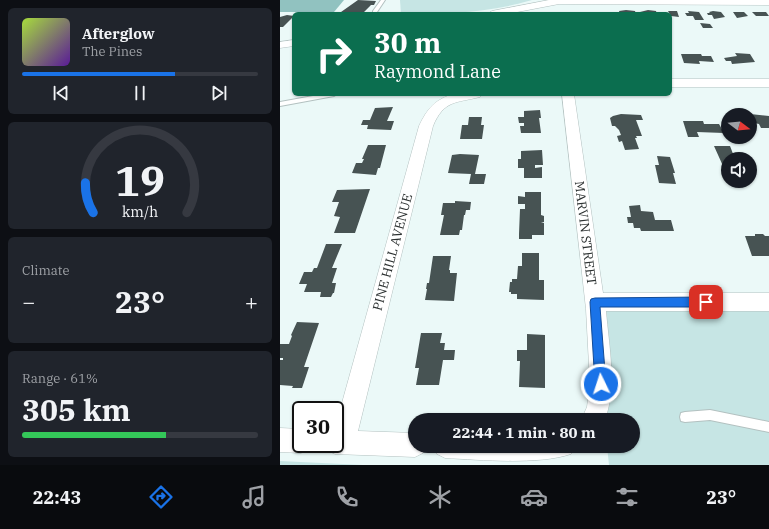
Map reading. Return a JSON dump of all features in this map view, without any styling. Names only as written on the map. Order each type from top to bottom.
[{"type":"street","points":[[527,8],[540,0]]},
{"type":"street","points":[[559,0],[560,12]]},
{"type":"street","points":[[504,12],[559,0],[769,2]]},
{"type":"street","points":[[280,45],[292,43]]},
{"type":"street","points":[[280,50],[292,48]]},
{"type":"street","points":[[672,83],[769,83]]},
{"type":"street","name":"PINE HILL AVENUE","points":[[344,424],[430,114],[445,100],[460,96]]},
{"type":"street","name":"MARVIN STREET","points":[[568,96],[595,302],[601,384],[596,413]]},
{"type":"street","points":[[595,302],[769,302]]},
{"type":"street","points":[[280,440],[292,441]]},
{"type":"street","points":[[344,442],[408,445]]},
{"type":"lane","points":[[375,11],[383,0]]},
{"type":"lane","points":[[280,104],[323,96]]},
{"type":"lane","points":[[684,417],[710,415],[769,427]]},
{"type":"shaded area","points":[[280,0],[344,0],[334,12],[280,12]]},
{"type":"shaded area","points":[[400,0],[532,0],[500,8],[467,12],[401,12]]},
{"type":"shaded area","points":[[769,307],[769,465],[609,465],[608,453],[640,453],[640,413],[604,413],[596,309]]},
{"type":"shaded area","points":[[280,461],[363,465],[280,465]]},
{"type":"building","points":[[358,0],[376,1],[374,5],[371,5],[364,12],[341,12]]},
{"type":"building","points":[[626,10],[635,12],[619,12]]},
{"type":"building","points":[[648,10],[656,12],[640,12]]},
{"type":"building","points":[[677,11],[679,17],[672,16],[672,12],[669,12]]},
{"type":"building","points":[[688,11],[699,12],[704,20],[695,20],[693,16],[687,16],[685,13],[689,13]]},
{"type":"building","points":[[713,11],[721,12],[725,17],[714,19],[712,15],[708,15],[707,13]]},
{"type":"building","points":[[733,12],[744,12],[748,16],[737,18]]},
{"type":"building","points":[[752,12],[766,12],[769,16],[756,16]]},
{"type":"building","points":[[287,15],[292,16],[292,18],[283,27],[280,27],[280,17]]},
{"type":"building","points":[[700,23],[710,24],[713,28],[703,28]]},
{"type":"building","points":[[735,53],[750,54],[755,62],[732,64],[731,61],[726,61],[724,58],[737,56]]},
{"type":"building","points":[[681,54],[701,54],[702,56],[711,56],[714,62],[699,61],[700,64],[684,63]]},
{"type":"building","points":[[393,107],[387,121],[394,121],[391,130],[367,129],[368,125],[361,125],[363,120],[370,120],[375,108]]},
{"type":"building","points":[[540,110],[541,118],[539,118],[541,133],[521,133],[520,126],[524,126],[524,123],[519,123],[518,117],[524,117],[524,111]]},
{"type":"building","points":[[621,114],[641,115],[643,120],[636,120],[642,136],[636,136],[637,138],[635,138],[639,149],[625,150],[622,141],[619,142],[617,136],[621,135],[615,126],[612,126],[610,118]]},
{"type":"building","points":[[757,115],[769,116],[769,128],[761,128],[757,124]]},
{"type":"building","points":[[469,117],[482,117],[481,125],[484,125],[482,139],[460,139],[462,125],[468,125]]},
{"type":"building","points":[[683,121],[703,121],[704,124],[719,124],[721,128],[721,133],[697,132],[699,137],[688,137]]},
{"type":"building","points":[[368,145],[386,145],[380,168],[378,168],[376,175],[352,173],[356,163],[362,163],[364,159],[362,159]]},
{"type":"building","points":[[714,146],[730,146],[732,152],[721,152],[721,162]]},
{"type":"building","points":[[542,150],[543,165],[535,165],[535,168],[542,167],[542,178],[524,178],[524,168],[518,168],[518,159],[521,159],[521,151]]},
{"type":"building","points":[[452,155],[479,155],[475,174],[486,174],[484,184],[469,184],[471,174],[448,173]]},
{"type":"building","points":[[657,156],[670,157],[675,173],[673,173],[676,184],[659,183],[655,165],[659,165]]},
{"type":"building","points":[[370,189],[355,233],[334,233],[340,217],[334,216],[339,202],[332,202],[337,190]]},
{"type":"building","points":[[525,192],[541,192],[541,215],[544,216],[544,222],[541,223],[544,223],[544,235],[532,235],[532,239],[519,239],[520,209],[525,209],[525,204],[518,204],[518,196],[525,197]]},
{"type":"building","points":[[455,201],[471,202],[470,210],[466,210],[464,215],[462,230],[460,230],[459,235],[440,235],[444,215],[441,215],[443,203],[455,203]]},
{"type":"building","points":[[640,205],[641,211],[653,212],[655,220],[671,220],[674,231],[641,231],[640,228],[634,228],[633,223],[628,223],[627,217],[631,217],[629,206]]},
{"type":"building","points":[[755,234],[769,236],[769,256],[752,256],[745,236],[755,236]]},
{"type":"building","points":[[326,244],[342,244],[332,268],[337,268],[332,283],[336,283],[334,293],[331,297],[320,297],[321,292],[304,292],[307,284],[299,284],[304,272],[312,272],[314,268],[317,268]]},
{"type":"building","points":[[522,253],[539,253],[539,280],[544,280],[544,300],[517,299],[517,294],[511,294],[511,292],[509,292],[510,282],[512,282],[512,279],[517,279],[518,266],[522,266]]},
{"type":"building","points":[[433,256],[451,256],[450,273],[457,273],[454,301],[425,300]]},
{"type":"building","points":[[297,322],[319,323],[304,367],[309,367],[302,388],[292,388],[293,386],[280,385],[280,360],[283,360],[283,358],[280,358],[280,344],[289,344]]},
{"type":"building","points":[[421,333],[442,333],[440,343],[445,343],[444,350],[455,350],[454,360],[443,360],[439,385],[416,385],[419,368],[415,368]]},
{"type":"building","points":[[527,334],[545,335],[545,388],[519,387],[520,361],[517,361],[517,350],[527,350]]},
{"type":"route","points":[[601,384],[595,302],[706,302]]}]
